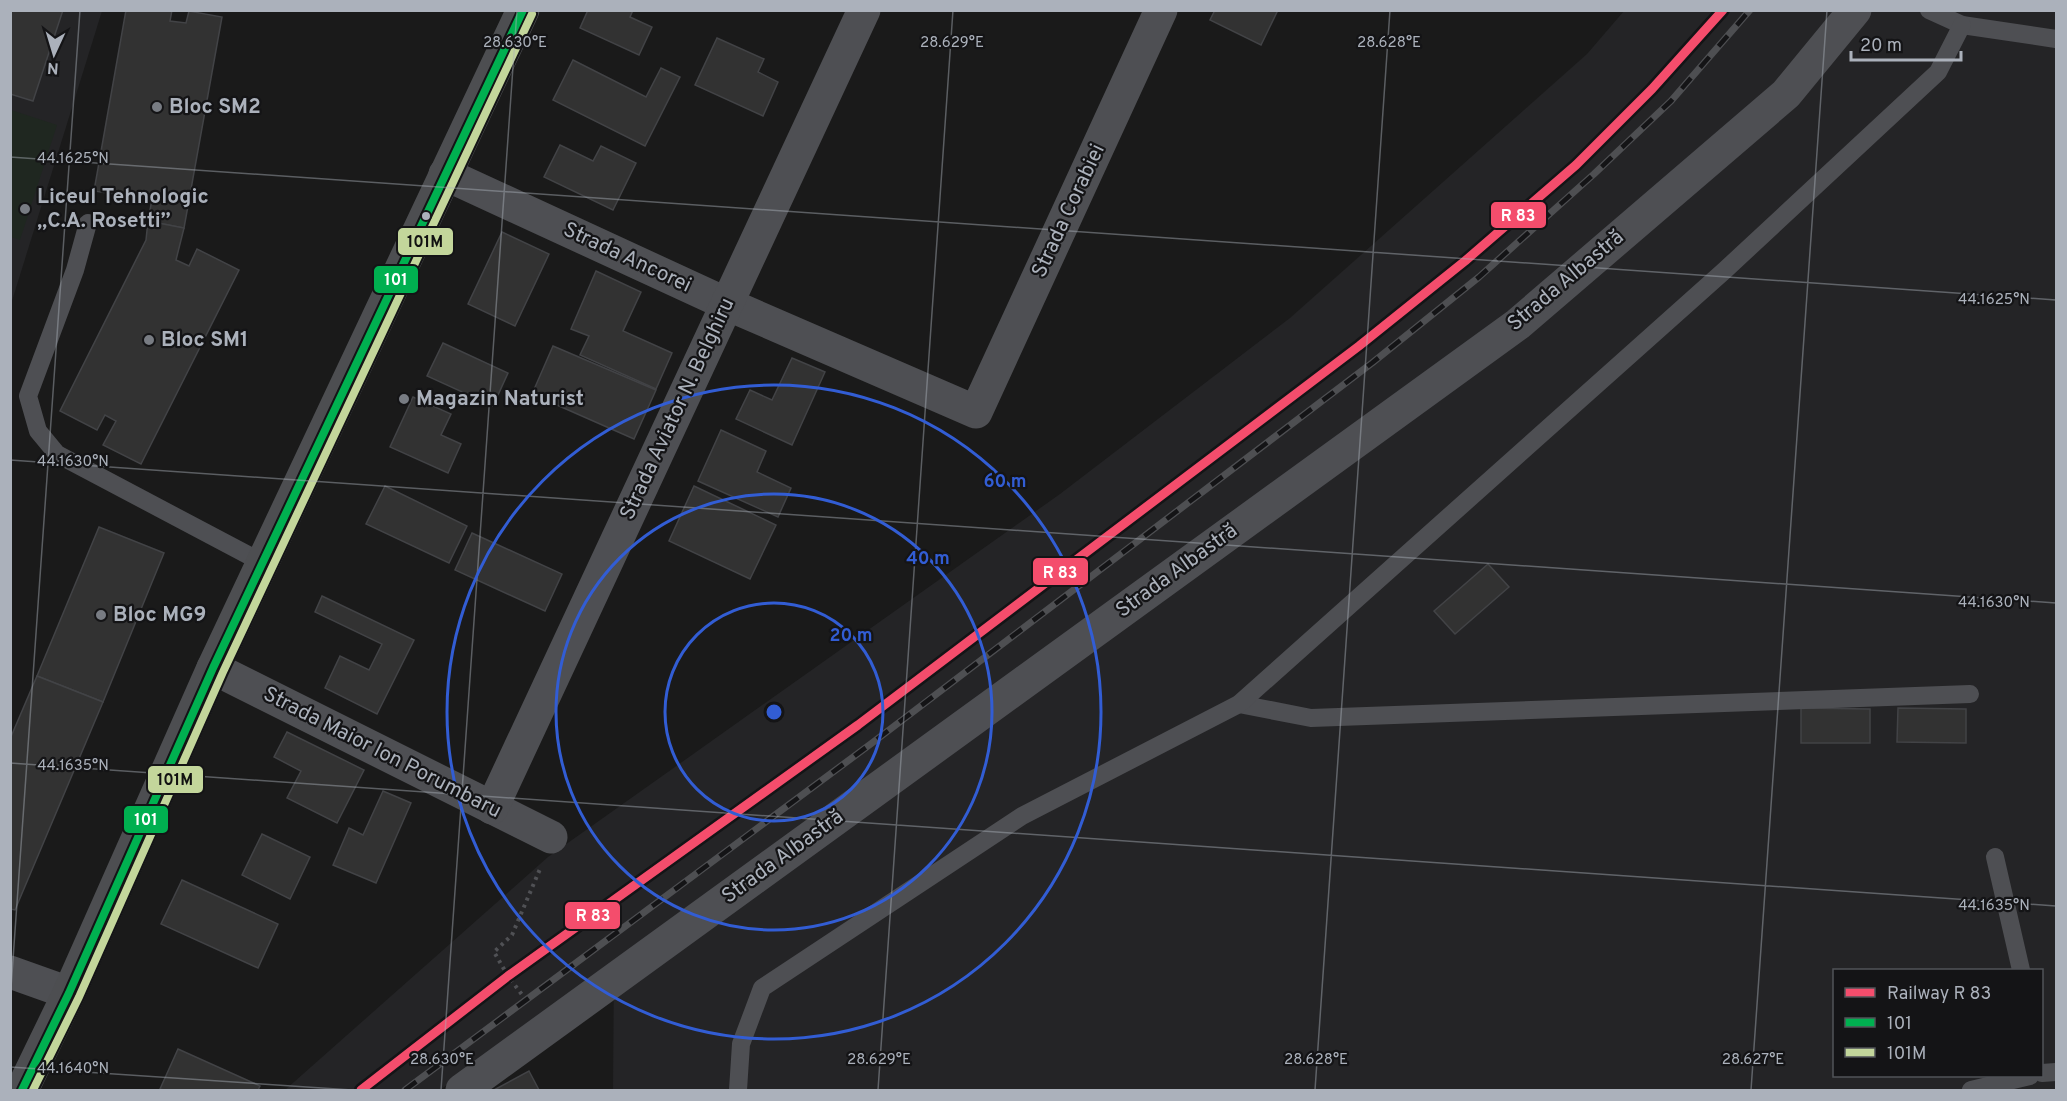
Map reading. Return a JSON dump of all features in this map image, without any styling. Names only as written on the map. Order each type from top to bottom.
[{"type":"street","points":[[22,1090],[69,993],[213,668],[523,10]]},
{"type":"street","name":"Strada Aviator N. Belghiru","points":[[492,808],[864,10]]},
{"type":"street","name":"Strada Corabiei","points":[[976,411],[1161,10]]},
{"type":"street","name":"Strada Albastră","points":[[462,1090],[1518,324],[1786,94],[1855,10]]},
{"type":"street","name":"Strada Ancorei","points":[[445,174],[727,304],[976,411]]},
{"type":"street","name":"Strada Maior Ion Porumbaru","points":[[213,668],[551,837]]},
{"type":"street","points":[[10,972],[69,993]]},
{"type":"lane","points":[[1929,10],[1962,25],[2056,39]]},
{"type":"lane","points":[[738,1090],[741,1044],[762,988],[1022,816],[1239,704],[1724,271],[1938,72],[1962,25]]},
{"type":"lane","points":[[88,223],[75,270],[28,396],[38,431],[57,454],[263,563]]},
{"type":"lane","points":[[1239,704],[1311,718],[1970,694]]},
{"type":"lane","points":[[1995,856],[2021,969]]},
{"type":"lane","points":[[1971,1090],[2020,1077]]},
{"type":"path","points":[[530,1008],[494,952],[512,935],[535,884]]},
{"type":"shaded area","name":"Liceul Tehnologic „C.A. Rosetti”","points":[[11,11],[102,11],[11,304]]},
{"type":"shaded area","points":[[1624,11],[2056,11],[2056,1090],[613,1090],[614,965],[440,1090],[285,1090],[548,857],[1060,494],[1290,318],[1587,54]]},
{"type":"shaded area","points":[[11,110],[57,125],[20,240],[11,237]]},
{"type":"building","points":[[10,10],[63,10],[33,101],[10,94]]},
{"type":"building","name":"Bloc SM2","points":[[126,10],[172,10],[170,21],[186,23],[189,11],[222,17],[184,228],[148,221],[153,194],[139,191],[138,198],[94,191]]},
{"type":"building","points":[[588,10],[633,10],[630,17],[652,27],[639,55],[580,28]]},
{"type":"building","points":[[1215,10],[1278,10],[1261,45],[1210,20]]},
{"type":"building","points":[[717,38],[764,59],[758,72],[778,82],[763,116],[695,85]]},
{"type":"building","points":[[573,60],[646,97],[661,68],[680,77],[645,146],[553,100]]},
{"type":"building","points":[[560,145],[593,161],[601,146],[636,163],[613,210],[544,177]]},
{"type":"building","name":"Bloc SM1","points":[[148,221],[184,228],[176,260],[189,266],[197,249],[239,270],[141,464],[103,445],[116,421],[105,415],[97,430],[60,411],[146,240]]},
{"type":"building","points":[[502,232],[549,254],[515,326],[468,304]]},
{"type":"building","points":[[596,271],[641,292],[623,331],[672,353],[656,389],[580,355],[589,336],[571,329]]},
{"type":"building","points":[[443,343],[508,373],[493,406],[427,376]]},
{"type":"building","points":[[553,346],[656,390],[634,439],[532,394]]},
{"type":"building","points":[[792,358],[825,372],[792,445],[736,419],[750,390],[772,400]]},
{"type":"building","points":[[413,397],[451,414],[441,435],[461,444],[448,473],[390,447]]},
{"type":"building","points":[[721,430],[766,451],[757,472],[791,488],[778,517],[698,481]]},
{"type":"building","points":[[385,486],[467,526],[449,563],[366,524]]},
{"type":"building","points":[[694,486],[776,525],[750,579],[669,541]]},
{"type":"building","name":"Bloc MG9","points":[[99,527],[164,553],[103,702],[37,676]]},
{"type":"building","points":[[472,533],[562,574],[545,611],[455,570]]},
{"type":"building","points":[[1488,564],[1509,587],[1455,634],[1434,611]]},
{"type":"building","points":[[322,596],[414,640],[377,714],[325,688],[340,656],[369,670],[382,644],[315,612]]},
{"type":"building","points":[[37,676],[103,702],[15,910],[10,909],[10,739]]},
{"type":"building","points":[[1801,708],[1870,709],[1870,743],[1801,743]]},
{"type":"building","points":[[1898,708],[1966,709],[1966,743],[1897,742]]},
{"type":"building","points":[[287,732],[364,770],[337,823],[287,798],[301,771],[274,757]]},
{"type":"building","points":[[383,791],[411,803],[376,883],[333,865],[349,828],[363,835]]},
{"type":"building","points":[[262,834],[310,857],[290,899],[242,875]]},
{"type":"building","points":[[182,880],[278,924],[258,968],[161,924]]},
{"type":"building","points":[[178,1049],[260,1086],[258,1090],[160,1089]]},
{"type":"building","points":[[529,1071],[539,1090],[494,1090]]},
{"type":"railway","points":[[405,1090],[872,743],[1372,363],[1479,277],[1594,174],[1671,101],[1750,10]]},
{"type":"transit line","name":"101","points":[[22,1090],[69,993],[213,668],[523,10]]},
{"type":"transit line","points":[[361,1090],[508,976],[858,725],[1359,346],[1465,261],[1576,165],[1652,89],[1723,10]]},
{"type":"transit line","name":"101M","points":[[33,1090],[79,997],[223,672],[532,14]]},
{"type":"place","name":"Bloc SM2","points":[[157,107]]},
{"type":"place","name":"Liceul Tehnologic „C.A. Rosetti”","points":[[25,209]]},
{"type":"place","name":"Bloc SM1","points":[[149,340]]},
{"type":"place","name":"Magazin Naturist","points":[[404,399]]},
{"type":"place","name":"Bloc MG9","points":[[101,615]]}]
